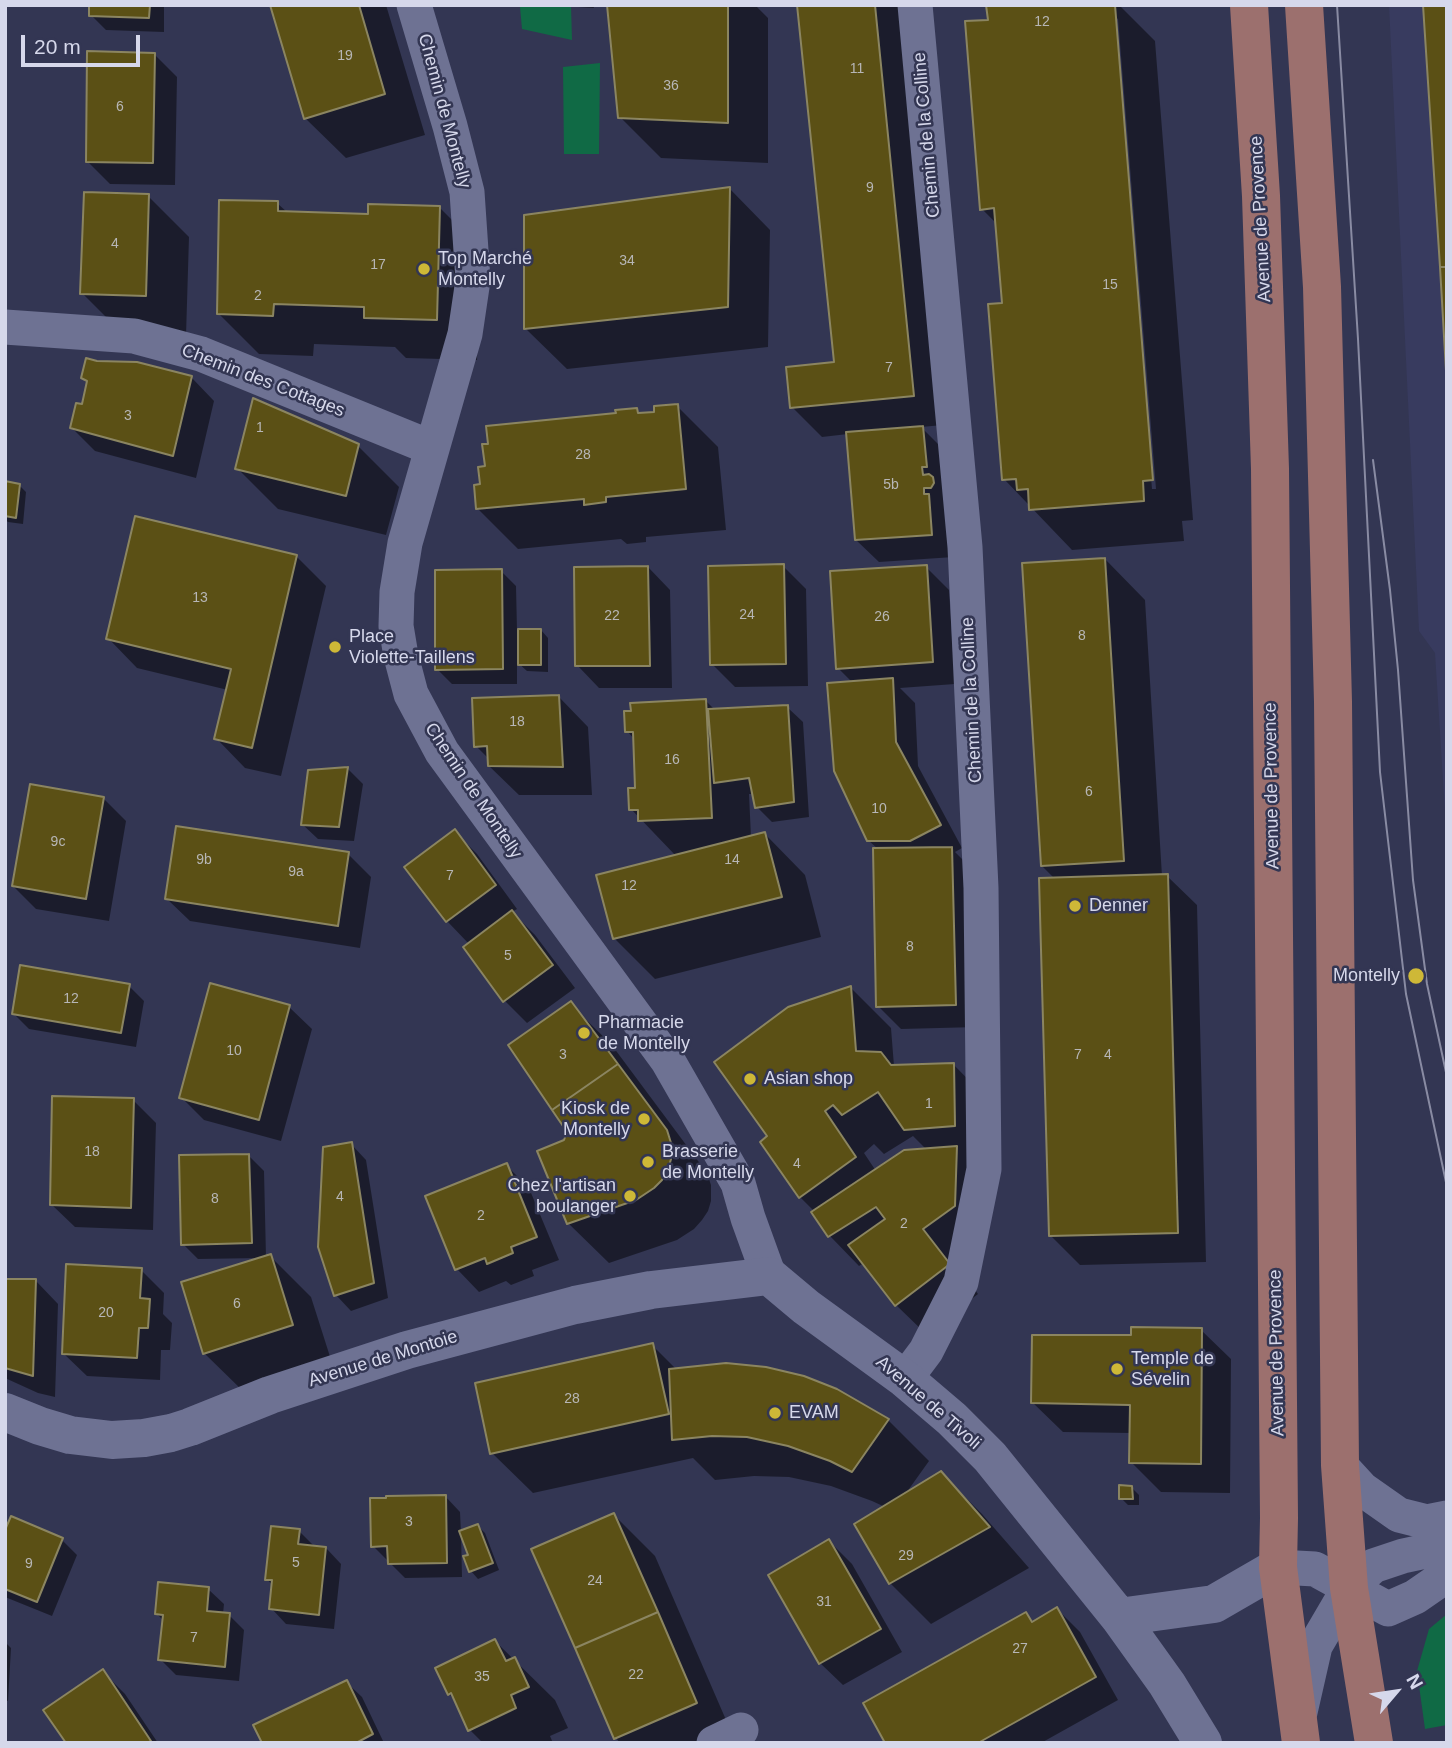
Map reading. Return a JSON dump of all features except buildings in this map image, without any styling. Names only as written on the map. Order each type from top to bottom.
[{"type":"main road","name":"Avenue de Provence","points":[[1249,5],[1261,196],[1270,469],[1278,1567],[1300,1732]]},
{"type":"main road","points":[[1304,5],[1322,287],[1333,702],[1340,1465],[1349,1588],[1374,1743]]},
{"type":"street","name":"Chemin de Montelly","points":[[414,5],[467,192],[473,280],[465,334],[405,543],[397,592],[396,626],[411,694],[442,752],[668,1061],[738,1183],[769,1276]]},
{"type":"street","name":"Chemin de la Colline","points":[[905,1379],[926,1351],[961,1282],[984,1169],[981,888],[965,547],[915,5]]},
{"type":"street","name":"Chemin des Cottages","points":[[5,327],[134,336],[201,354],[432,447]]},
{"type":"street","name":"Avenue de Tivoli","points":[[769,1276],[806,1307],[905,1379],[952,1419],[990,1457],[1119,1617],[1167,1684],[1203,1743]]},
{"type":"street","name":"Avenue de Montoie","points":[[5,1412],[71,1435],[112,1440],[144,1438],[190,1427],[270,1395],[407,1350],[562,1309],[651,1290],[769,1276]]},
{"type":"street","points":[[1340,1465],[1362,1489],[1399,1515],[1427,1522],[1447,1518]]},
{"type":"street","name":"Avenue de Provence","points":[[1300,1732],[1315,1646],[1349,1588],[1373,1566],[1432,1550],[1447,1543]]},
{"type":"street","points":[[1119,1617],[1214,1604],[1278,1567],[1315,1569],[1388,1609],[1415,1597],[1447,1575]]},
{"type":"street","name":"Avenue de Tivoli","points":[[1167,1684],[1183,1743]]},
{"type":"shaded area","points":[[1389,5],[1447,5],[1447,843],[1435,653],[1419,631]]},
{"type":"green space","points":[[571,5],[572,40],[522,29],[520,7]]},
{"type":"green space","points":[[600,63],[599,154],[564,154],[563,67]]},
{"type":"green space","points":[[1447,1614],[1447,1725],[1425,1729],[1417,1671],[1429,1629]]},
{"type":"tram line","points":[[1337,5],[1358,339],[1380,772],[1406,994],[1447,1187]]},
{"type":"tram line","points":[[1373,460],[1398,670],[1413,880],[1427,984],[1447,1077]]},
{"type":"place","name":"Top Marché Montelly","points":[[424,269]]},
{"type":"place","name":"Place Violette-Taillens","points":[[335,647]]},
{"type":"place","name":"Denner","points":[[1075,906]]},
{"type":"place","name":"Montelly","points":[[1416,976]]},
{"type":"place","name":"Pharmacie de Montelly","points":[[584,1033]]},
{"type":"place","name":"Asian shop","points":[[750,1079]]},
{"type":"place","name":"Kiosk de Montelly","points":[[644,1119]]},
{"type":"place","name":"Brasserie de Montelly","points":[[648,1162]]},
{"type":"place","name":"Chez l'artisan boulanger","points":[[630,1196]]},
{"type":"place","name":"Temple de Sévelin","points":[[1117,1369]]},
{"type":"place","name":"EVAM","points":[[775,1413]]}]
